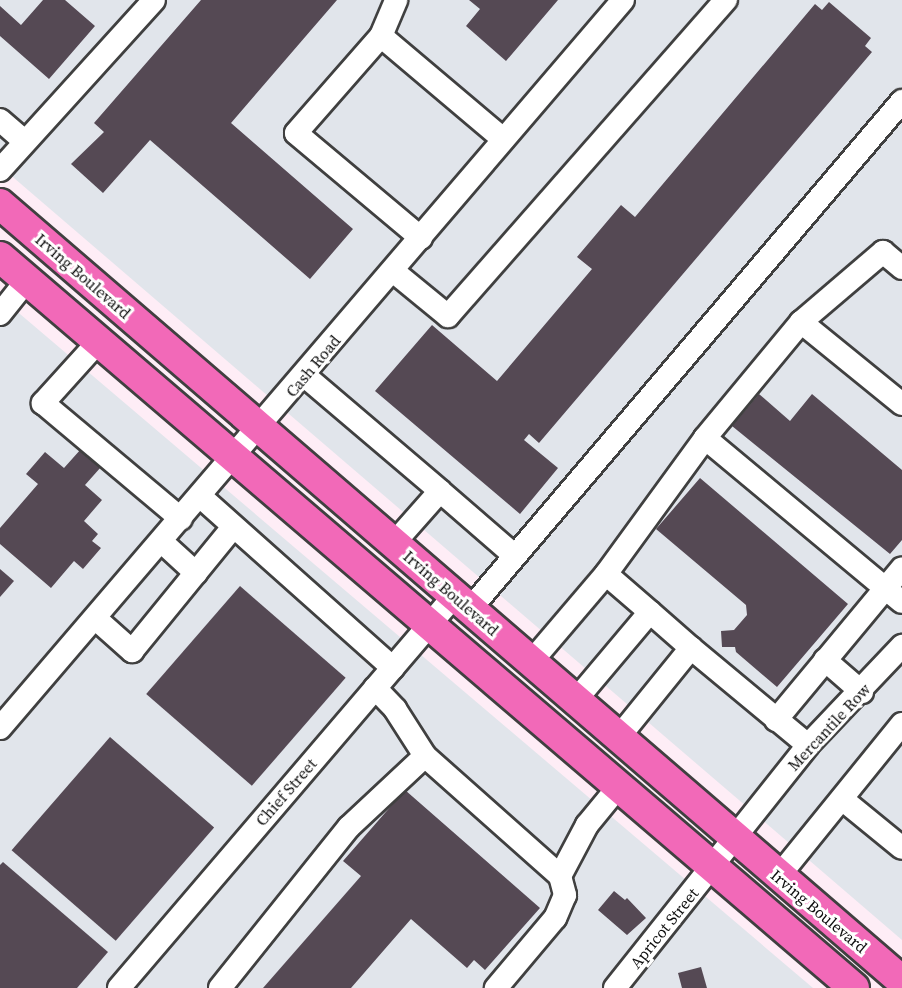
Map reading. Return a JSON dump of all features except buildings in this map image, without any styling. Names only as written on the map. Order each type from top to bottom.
[{"type":"main road","name":"Irving Boulevard","points":[[2,210],[71,266],[778,877],[902,981]]},
{"type":"main road","points":[[0,257],[854,988]]},
{"type":"main road","points":[[37,288],[71,266]]},
{"type":"street","points":[[0,170],[154,0]]},
{"type":"street","points":[[396,0],[381,36],[296,133],[421,238]]},
{"type":"street","name":"Cash Road","points":[[0,728],[236,457],[623,0]]},
{"type":"street","points":[[393,271],[448,316],[726,0]]},
{"type":"street","points":[[381,36],[503,139]]},
{"type":"street","name":"Chief Street","points":[[118,988],[430,625],[462,602],[515,556],[902,101]]},
{"type":"street","points":[[0,120],[25,142]]},
{"type":"street","points":[[531,662],[606,574],[705,438],[801,322],[883,252],[902,268]]},
{"type":"street","points":[[0,314],[37,288]]},
{"type":"street","points":[[801,322],[902,404]]},
{"type":"street","points":[[99,341],[43,403],[181,519]]},
{"type":"street","points":[[305,376],[515,556]]},
{"type":"street","points":[[705,438],[894,596]]},
{"type":"street","points":[[394,543],[440,491]]},
{"type":"street","points":[[201,497],[393,668]]},
{"type":"street","points":[[95,618],[132,651],[233,527]]},
{"type":"street","points":[[162,542],[196,573]]},
{"type":"street","points":[[776,720],[825,660],[894,596],[902,568]]},
{"type":"street","points":[[606,574],[808,745]]},
{"type":"street","points":[[575,701],[650,612]]},
{"type":"street","name":"Mercantile Row","points":[[713,867],[808,745],[862,692],[902,646]]},
{"type":"street","points":[[618,738],[691,648]]},
{"type":"street","points":[[825,660],[862,692]]},
{"type":"street","points":[[375,688],[395,709],[425,756],[560,876],[565,896],[555,918],[496,988]]},
{"type":"street","points":[[778,877],[902,724]]},
{"type":"street","points":[[220,988],[349,827],[425,756]]},
{"type":"street","points":[[560,876],[587,825],[619,786]]},
{"type":"street","points":[[843,799],[902,848]]},
{"type":"street","name":"Apricot Street","points":[[615,988],[713,867]]},
{"type":"shaded area","points":[[0,0],[902,0],[902,940],[0,166]]},
{"type":"shaded area","points":[[0,297],[813,988],[0,988]]}]
